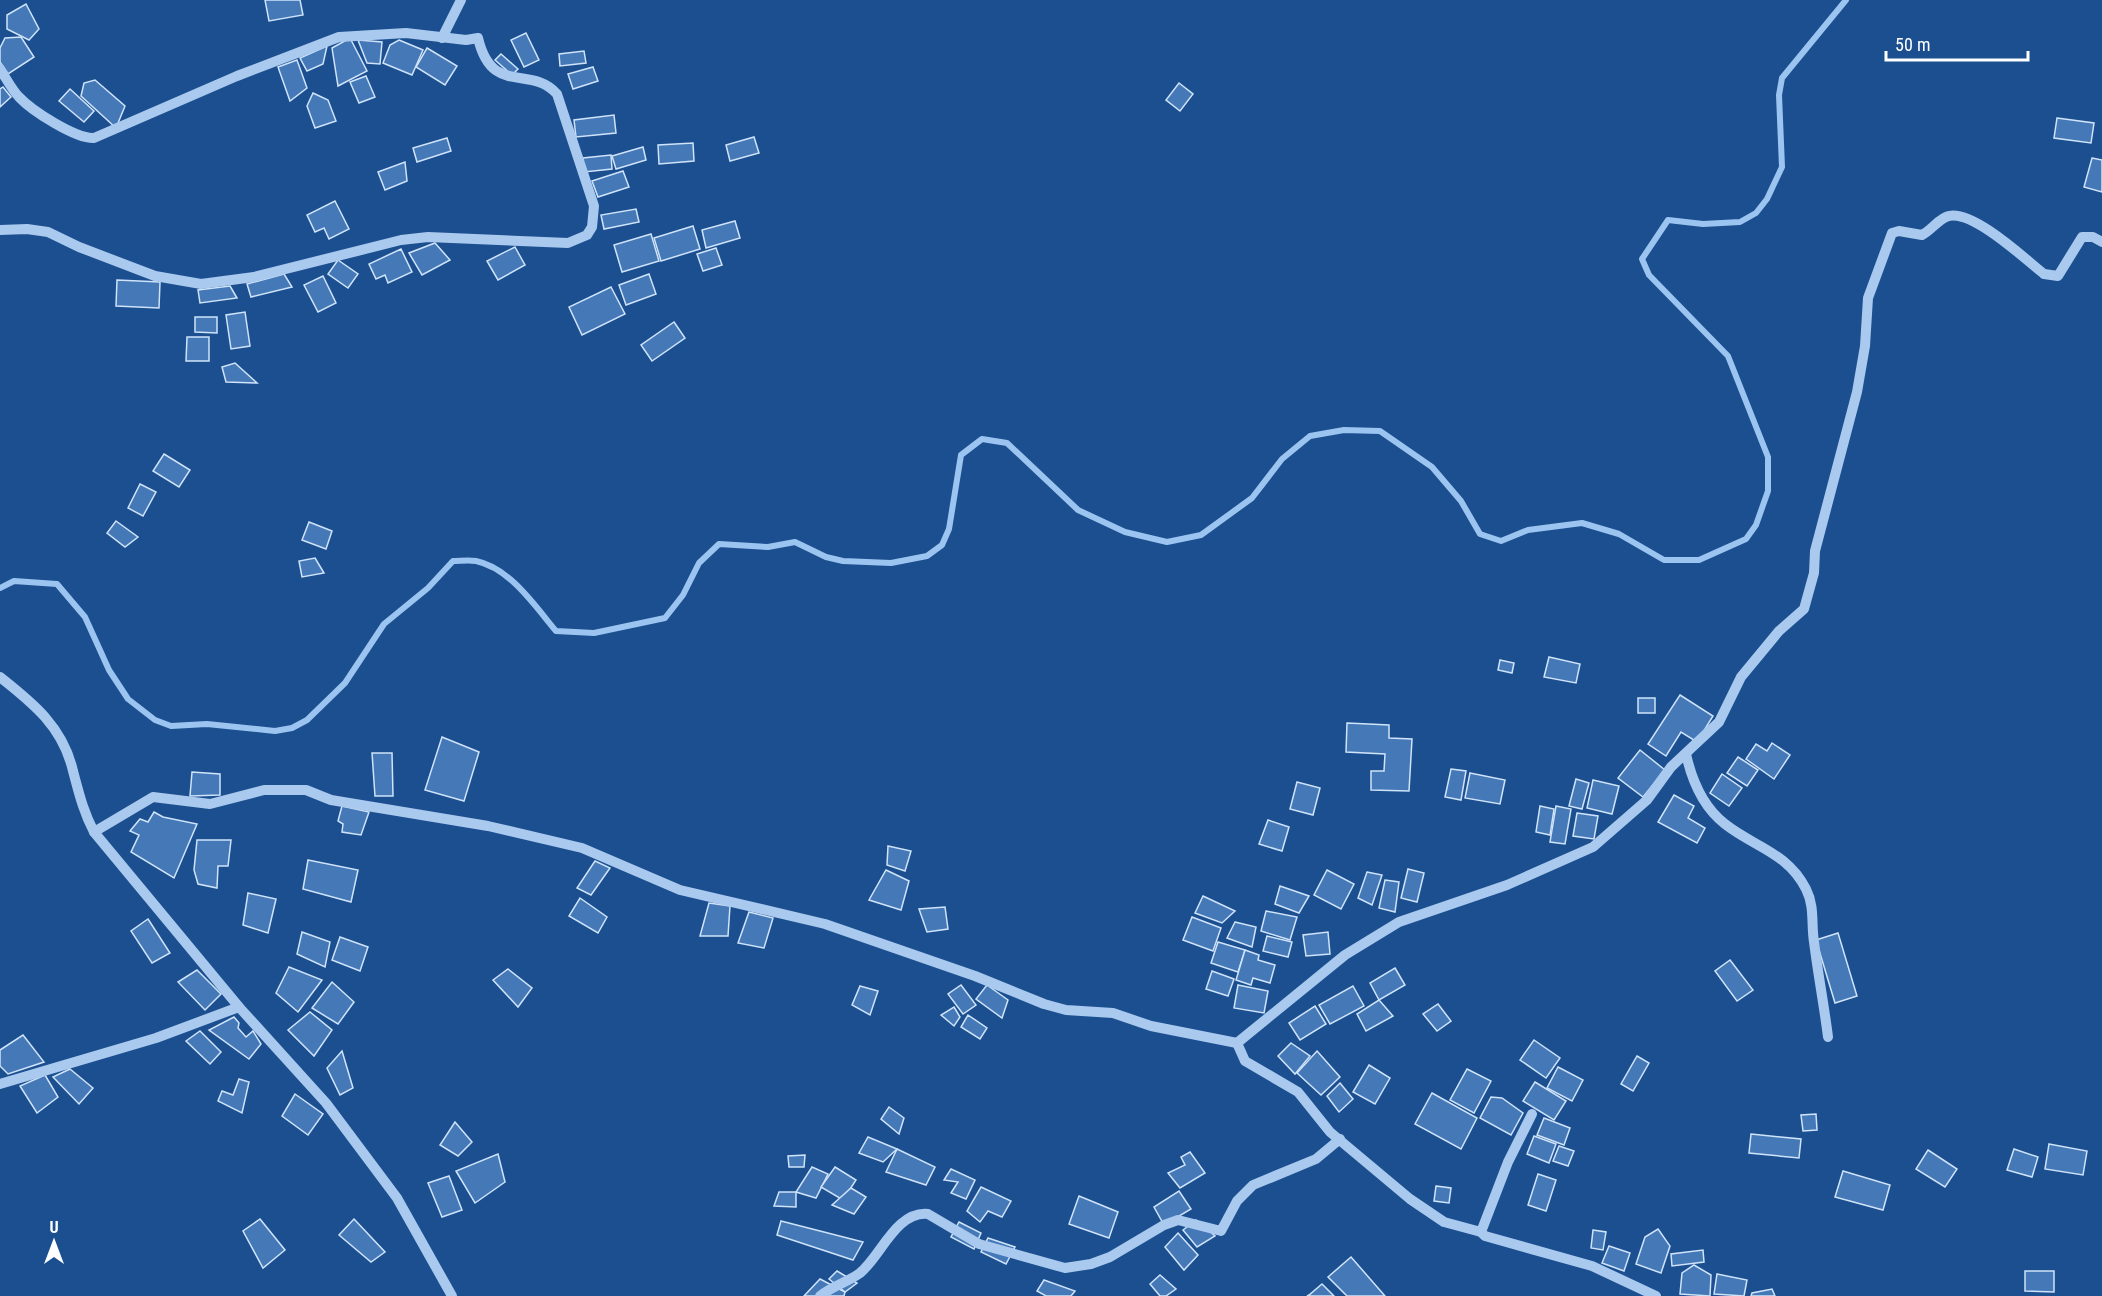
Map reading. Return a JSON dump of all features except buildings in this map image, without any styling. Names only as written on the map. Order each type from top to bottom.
[{"type":"street","points":[[442,38],[461,0]]},
{"type":"street","points":[[0,69],[19,97],[56,123],[82,137],[94,138],[237,76],[339,37],[372,33],[466,40],[478,38],[483,59],[491,67],[501,74],[544,84],[557,94],[594,206],[592,227],[587,235],[568,243],[549,244],[428,237],[401,240],[254,277],[201,284],[155,276],[78,247],[48,232],[27,229],[0,230]]},
{"type":"street","points":[[1237,1044],[1345,956],[1399,922],[1507,885],[1593,847],[1647,800],[1671,767],[1719,722],[1741,677],[1779,631],[1798,615],[1807,603],[1814,573],[1815,551],[1857,392],[1868,298],[1892,233],[1899,231],[1922,235],[1943,218],[1958,215],[1985,228],[2044,274],[2052,277],[2058,276],[2082,237],[2093,237],[2102,242]]},
{"type":"street","points":[[0,676],[38,706],[51,722],[63,742],[73,770],[82,810],[94,832],[238,1007],[326,1103],[397,1198],[452,1296]]},
{"type":"street","points":[[1686,754],[1691,778],[1699,792],[1725,824],[1768,850],[1794,870],[1806,889],[1813,910],[1813,940],[1828,1037]]},
{"type":"street","points":[[94,832],[153,797],[210,804],[264,790],[306,790],[331,800],[488,826],[582,848],[680,890],[825,924],[975,976],[1044,1004],[1066,1010],[1113,1013],[1151,1026],[1237,1044]]},
{"type":"street","points":[[0,1084],[156,1038],[238,1007]]},
{"type":"street","points":[[1237,1044],[1245,1061],[1298,1092],[1330,1131],[1410,1199],[1444,1222],[1592,1266],[1656,1296]]},
{"type":"street","points":[[1481,1232],[1508,1162],[1532,1114]]},
{"type":"street","points":[[820,1296],[832,1286],[860,1272],[906,1221],[918,1214],[928,1215],[979,1244],[1065,1268],[1091,1264],[1110,1257],[1164,1225],[1178,1221],[1221,1231],[1237,1202],[1254,1185],[1316,1159],[1340,1139]]},
{"type":"waterway","points":[[0,588],[14,581],[57,584],[85,617],[109,670],[128,699],[155,720],[171,726],[207,724],[275,731],[292,728],[307,720],[345,683],[384,624],[428,588],[453,561],[476,561],[500,571],[521,589],[556,631],[594,633],[665,618],[683,595],[699,563],[719,544],[768,547],[795,542],[826,557],[843,561],[891,563],[927,556],[942,545],[949,529],[961,455],[982,439],[1007,443],[1078,510],[1125,532],[1167,542],[1201,535],[1252,498],[1282,459],[1310,436],[1344,430],[1380,431],[1432,467],[1461,501],[1480,534],[1501,541],[1528,530],[1582,523],[1619,534],[1664,560],[1699,560],[1746,539],[1756,525],[1768,491],[1768,457],[1728,356],[1649,275],[1642,259],[1668,220],[1703,224],[1740,222],[1756,213],[1767,199],[1782,167],[1779,95],[1782,78],[1846,0]]}]
